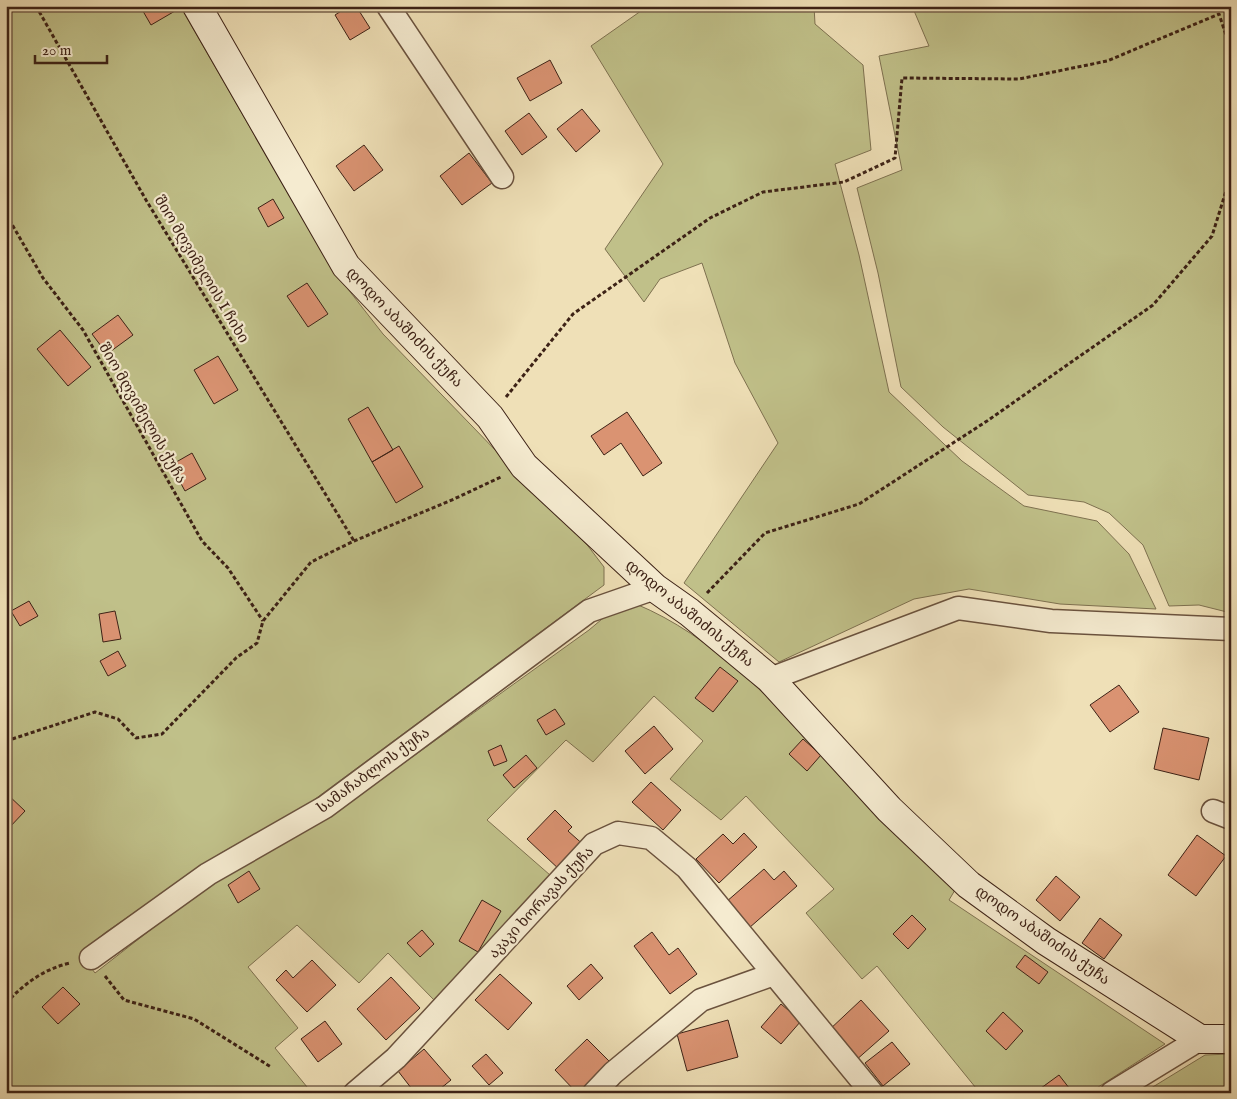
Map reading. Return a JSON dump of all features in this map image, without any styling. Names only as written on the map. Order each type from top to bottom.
[{"type":"street","name":"დოდო აბაშიძის ქუჩა","points":[[197,6],[346,266],[490,417],[524,466],[655,588],[690,612],[770,679],[889,809],[969,884],[1046,941],[1200,1039]]},
{"type":"street","points":[[388,6],[502,177]]},
{"type":"street","name":"სამაჩაბლოს ქუჩა","points":[[91,958],[208,874],[325,807],[589,610],[655,588]]},
{"type":"street","points":[[770,679],[958,608],[1051,621],[1231,629]]},
{"type":"street","name":"აკაკი ხორავას ქუჩა","points":[[355,1093],[396,1058],[594,844],[618,834],[651,838],[687,868],[872,1093]]},
{"type":"street","points":[[594,1093],[612,1073],[701,1000],[774,974]]},
{"type":"street","points":[[1112,1093],[1200,1039],[1231,1039]]},
{"type":"path","name":"შიო მღვიმელის I ჩიხი","points":[[36,6],[146,200],[354,541]]},
{"type":"path","points":[[490,417],[573,314],[710,218],[763,192],[844,182],[895,158],[902,78],[1019,79],[1107,62],[1218,14],[1231,50]]},
{"type":"path","points":[[690,612],[765,533],[858,504],[987,421],[1153,305],[1212,236],[1231,175]]},
{"type":"path","name":"შიო მღვიმელის ქუჩა","points":[[6,214],[43,278],[83,330],[202,541],[228,568],[262,621]]},
{"type":"path","points":[[6,741],[95,712],[118,718],[136,738],[162,734],[236,658],[256,643],[262,621],[312,562],[354,541],[454,499],[524,466]]},
{"type":"path","points":[[6,1003],[18,991],[51,967],[91,958],[124,1000],[194,1019],[271,1067]]},
{"type":"green space","points":[[6,6],[180,6],[330,266],[383,334],[588,546],[604,567],[604,585],[307,805],[221,853],[106,932],[80,953],[95,973],[208,885],[337,811],[589,630],[608,614],[636,604],[664,617],[690,633],[715,651],[762,692],[955,890],[949,900],[1165,1044],[1089,1093],[980,1093],[877,966],[862,979],[806,913],[834,889],[746,796],[721,820],[670,779],[703,741],[654,696],[593,762],[566,740],[487,820],[550,875],[434,1000],[388,953],[359,983],[297,925],[248,967],[298,1028],[275,1048],[312,1093],[6,1093]]},
{"type":"green space","points":[[648,6],[814,6],[815,24],[863,65],[871,150],[835,164],[859,255],[889,392],[962,461],[1024,506],[1097,521],[1129,554],[1156,609],[1060,604],[969,589],[914,599],[779,662],[684,583],[778,443],[735,363],[702,263],[660,279],[644,302],[605,249],[663,164],[591,46]]},
{"type":"green space","points":[[912,6],[1231,6],[1231,613],[1199,605],[1169,606],[1143,545],[1109,513],[1084,502],[1028,495],[943,427],[901,387],[878,273],[857,188],[902,170],[879,56],[929,46]]},
{"type":"green space","points":[[1231,1054],[1231,1093],[1143,1093],[1205,1055]]},
{"type":"building","points":[[140,6],[173,6],[175,11],[151,25]]},
{"type":"building","points":[[349,6],[356,6],[370,28],[350,40],[335,15]]},
{"type":"building","points":[[550,60],[562,83],[530,101],[517,78]]},
{"type":"building","points":[[582,109],[600,131],[576,152],[557,129]]},
{"type":"building","points":[[529,113],[547,137],[522,155],[505,131]]},
{"type":"building","points":[[364,145],[383,170],[354,191],[336,166]]},
{"type":"building","points":[[469,153],[492,183],[462,205],[440,176]]},
{"type":"building","points":[[273,199],[284,218],[268,227],[258,208]]},
{"type":"building","points":[[307,283],[328,314],[308,327],[287,296]]},
{"type":"building","points":[[118,315],[133,335],[107,354],[92,334]]},
{"type":"building","points":[[60,330],[91,367],[68,386],[37,349]]},
{"type":"building","points":[[218,356],[238,390],[214,404],[194,370]]},
{"type":"building","points":[[368,407],[393,450],[372,462],[348,419]]},
{"type":"building","points":[[627,412],[662,463],[643,476],[621,443],[604,455],[591,436]]},
{"type":"building","points":[[399,446],[423,487],[396,503],[372,462]]},
{"type":"building","points":[[192,453],[206,479],[185,491],[171,465]]},
{"type":"building","points":[[29,601],[38,616],[20,626],[11,611]]},
{"type":"building","points":[[115,611],[121,639],[103,642],[99,614]]},
{"type":"building","points":[[118,651],[126,666],[108,676],[100,661]]},
{"type":"building","points":[[720,667],[738,681],[713,712],[695,698]]},
{"type":"building","points":[[1119,685],[1139,712],[1110,732],[1090,705]]},
{"type":"building","points":[[555,709],[565,724],[546,735],[537,720]]},
{"type":"building","points":[[654,726],[673,749],[645,774],[625,751]]},
{"type":"building","points":[[1163,728],[1209,738],[1199,780],[1154,769]]},
{"type":"building","points":[[1227,737],[1231,737],[1231,756],[1227,756]]},
{"type":"building","points":[[803,739],[821,755],[807,771],[789,754]]},
{"type":"building","points":[[501,745],[507,761],[494,766],[488,751]]},
{"type":"building","points":[[526,755],[537,768],[514,788],[503,775]]},
{"type":"building","points":[[651,782],[681,810],[663,830],[632,802]]},
{"type":"building","points":[[6,793],[25,811],[8,829],[6,828]]},
{"type":"building","points":[[555,810],[572,827],[568,831],[586,847],[562,872],[527,839]]},
{"type":"building","points":[[744,833],[757,847],[719,883],[696,859],[723,834],[733,844]]},
{"type":"building","points":[[1197,835],[1226,856],[1196,896],[1168,875]]},
{"type":"building","points":[[764,869],[774,880],[784,871],[797,886],[749,928],[726,902]]},
{"type":"building","points":[[249,871],[260,889],[238,903],[228,885]]},
{"type":"building","points":[[1056,876],[1080,897],[1060,921],[1036,900]]},
{"type":"building","points":[[482,900],[501,911],[478,952],[459,941]]},
{"type":"building","points":[[912,915],[926,929],[908,949],[893,934]]},
{"type":"building","points":[[1100,918],[1122,935],[1104,959],[1082,943]]},
{"type":"building","points":[[422,930],[434,944],[420,957],[407,943]]},
{"type":"building","points":[[652,932],[669,955],[678,948],[697,974],[670,994],[634,946]]},
{"type":"building","points":[[1025,955],[1048,972],[1039,984],[1016,967]]},
{"type":"building","points":[[312,960],[336,985],[307,1012],[276,980],[286,970],[293,978]]},
{"type":"building","points":[[591,964],[603,978],[579,1000],[567,986]]},
{"type":"building","points":[[500,974],[532,1003],[508,1030],[475,1000]]},
{"type":"building","points":[[391,977],[420,1008],[386,1040],[357,1009]]},
{"type":"building","points":[[63,987],[80,1004],[58,1024],[42,1007]]},
{"type":"building","points":[[861,1000],[889,1031],[855,1061],[828,1031]]},
{"type":"building","points":[[781,1004],[801,1021],[781,1044],[761,1027]]},
{"type":"building","points":[[1003,1012],[1023,1031],[1006,1050],[986,1031]]},
{"type":"building","points":[[728,1020],[738,1057],[687,1071],[677,1034]]},
{"type":"building","points":[[325,1021],[342,1044],[318,1062],[301,1039]]},
{"type":"building","points":[[587,1039],[611,1063],[580,1093],[577,1093],[555,1070]]},
{"type":"building","points":[[892,1042],[910,1064],[883,1086],[865,1063]]},
{"type":"building","points":[[424,1049],[451,1080],[435,1093],[415,1093],[398,1071]]},
{"type":"building","points":[[486,1054],[503,1073],[489,1085],[472,1066]]},
{"type":"building","points":[[1059,1075],[1073,1093],[1038,1093],[1037,1091]]}]
